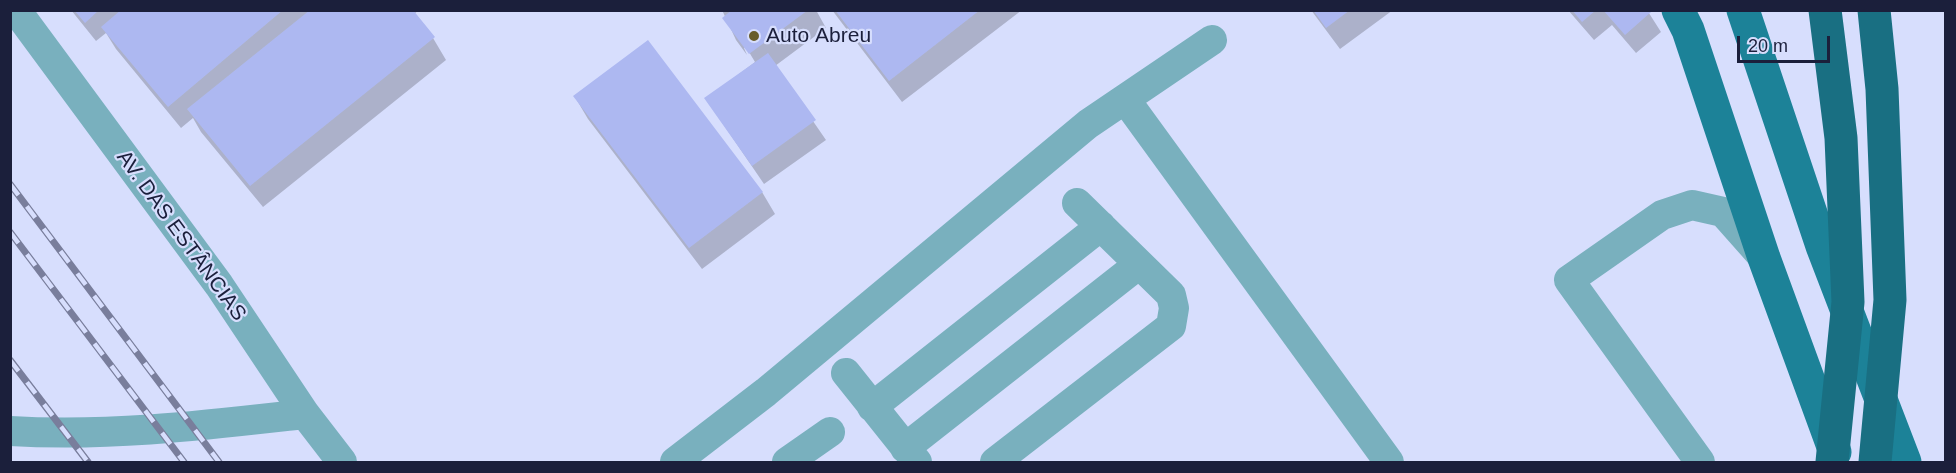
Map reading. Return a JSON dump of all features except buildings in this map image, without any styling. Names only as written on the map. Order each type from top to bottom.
[{"type":"highway","points":[[1825,10],[1841,138],[1848,302],[1832,462]]},
{"type":"highway","points":[[1874,10],[1882,89],[1890,300],[1875,462]]},
{"type":"main road","points":[[1678,10],[1688,30],[1764,258],[1839,462]]},
{"type":"main road","points":[[1743,10],[1822,246],[1905,462]]},
{"type":"street","name":"AV. DAS ESTÂNCIAS","points":[[16,10],[219,285],[305,414],[342,462]]},
{"type":"street","points":[[675,462],[766,392],[1088,124],[1212,40]]},
{"type":"street","points":[[1125,99],[1389,462]]},
{"type":"street","points":[[995,462],[1171,326],[1174,308],[1171,295],[1077,203]]},
{"type":"street","points":[[1700,462],[1569,280],[1662,215],[1692,205],[1723,212],[1764,258]]},
{"type":"street","points":[[872,407],[1101,226]]},
{"type":"street","points":[[846,373],[911,455],[1138,265]]},
{"type":"street","points":[[10,431],[65,434],[130,432],[305,414]]},
{"type":"street","points":[[787,462],[830,432]]},
{"type":"railway","points":[[10,184],[219,462]]},
{"type":"railway","points":[[10,232],[184,462]]},
{"type":"railway","points":[[10,360],[88,462]]},
{"type":"place","name":"Auto Abreu","points":[[754,36]]}]
